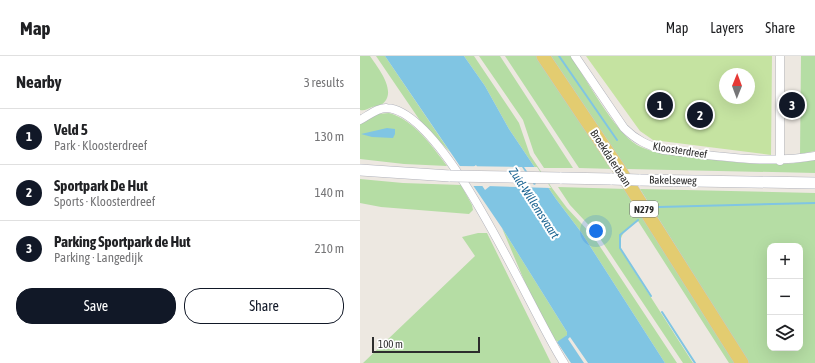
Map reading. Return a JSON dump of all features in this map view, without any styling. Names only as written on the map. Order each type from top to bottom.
[{"type":"main road","name":"Broekdalerbaan","points":[[543,56],[619,169],[742,363]]},
{"type":"street","name":"Kloosterdreef","points":[[576,56],[624,128],[634,138],[647,145],[663,150],[780,161],[815,156]]},
{"type":"street","points":[[780,56],[780,161]]},
{"type":"street","points":[[360,120],[382,108],[393,109],[411,118],[436,143],[483,213],[551,343],[564,363]]},
{"type":"street","name":"Bakelseweg","points":[[360,170],[450,176],[815,183]]},
{"type":"green space","points":[[360,56],[370,56],[382,74],[388,87],[386,100],[379,106],[366,110],[360,110]]},
{"type":"green space","points":[[376,56],[385,56],[450,152],[423,125]]},
{"type":"green space","points":[[464,56],[474,56],[519,123],[530,155],[567,208],[593,236],[677,363],[665,363],[581,232],[556,199],[509,129],[485,86]]},
{"type":"green space","points":[[479,56],[500,56],[573,168],[544,168],[534,153],[523,120]]},
{"type":"green space","points":[[505,56],[538,56],[615,169],[579,168]]},
{"type":"green space","points":[[551,56],[571,56],[610,117],[628,138],[640,147],[666,154],[740,163],[778,164],[815,160],[815,173],[627,169]]},
{"type":"green space","points":[[586,56],[772,56],[771,155],[653,140],[640,131]]},
{"type":"green space","points":[[801,56],[815,56],[815,151],[800,154]]},
{"type":"green space","points":[[389,113],[415,128],[447,166],[404,164],[360,159],[360,121],[378,114]]},
{"type":"green space","points":[[360,179],[403,183],[461,185],[472,205],[473,210],[469,214],[381,207],[360,203]]},
{"type":"green space","points":[[558,187],[627,189],[736,363],[729,363],[638,221],[624,232],[621,239],[620,249],[693,363],[683,363],[597,234],[570,205]]},
{"type":"green space","points":[[640,189],[815,193],[815,363],[749,363]]},
{"type":"green space","points":[[502,228],[567,332],[567,335],[559,342],[548,337]]},
{"type":"green space","points":[[478,233],[487,233],[551,363],[363,363],[475,256],[462,237]]},
{"type":"water","name":"Zuid-Willemsvaart","points":[[385,56],[464,56],[485,86],[509,129],[556,199],[581,232],[665,363],[588,363],[570,337],[568,339],[584,363],[571,363],[557,342],[567,335],[567,332],[502,228]],"holes":[[[476,165],[490,186],[485,190],[471,169]]]},
{"type":"water","points":[[387,128],[395,129],[393,138],[372,137],[361,134]]},
{"type":"pier","points":[[457,166],[522,167],[534,185],[536,184],[524,167],[537,167],[551,188],[487,186],[475,168],[473,169],[485,186],[470,186]]},
{"type":"waterway","points":[[559,56],[617,140]]},
{"type":"waterway","points":[[659,207],[815,203]]},
{"type":"waterway","points":[[638,220],[620,235],[620,248],[651,296]]},
{"type":"waterway","points":[[662,312],[695,363]]},
{"type":"place","name":"Veld 5","points":[[660,105]]},
{"type":"place","name":"Parking Sportpark de Hut","points":[[792,105]]},
{"type":"place","name":"Sportpark De Hut","points":[[700,115]]}]
